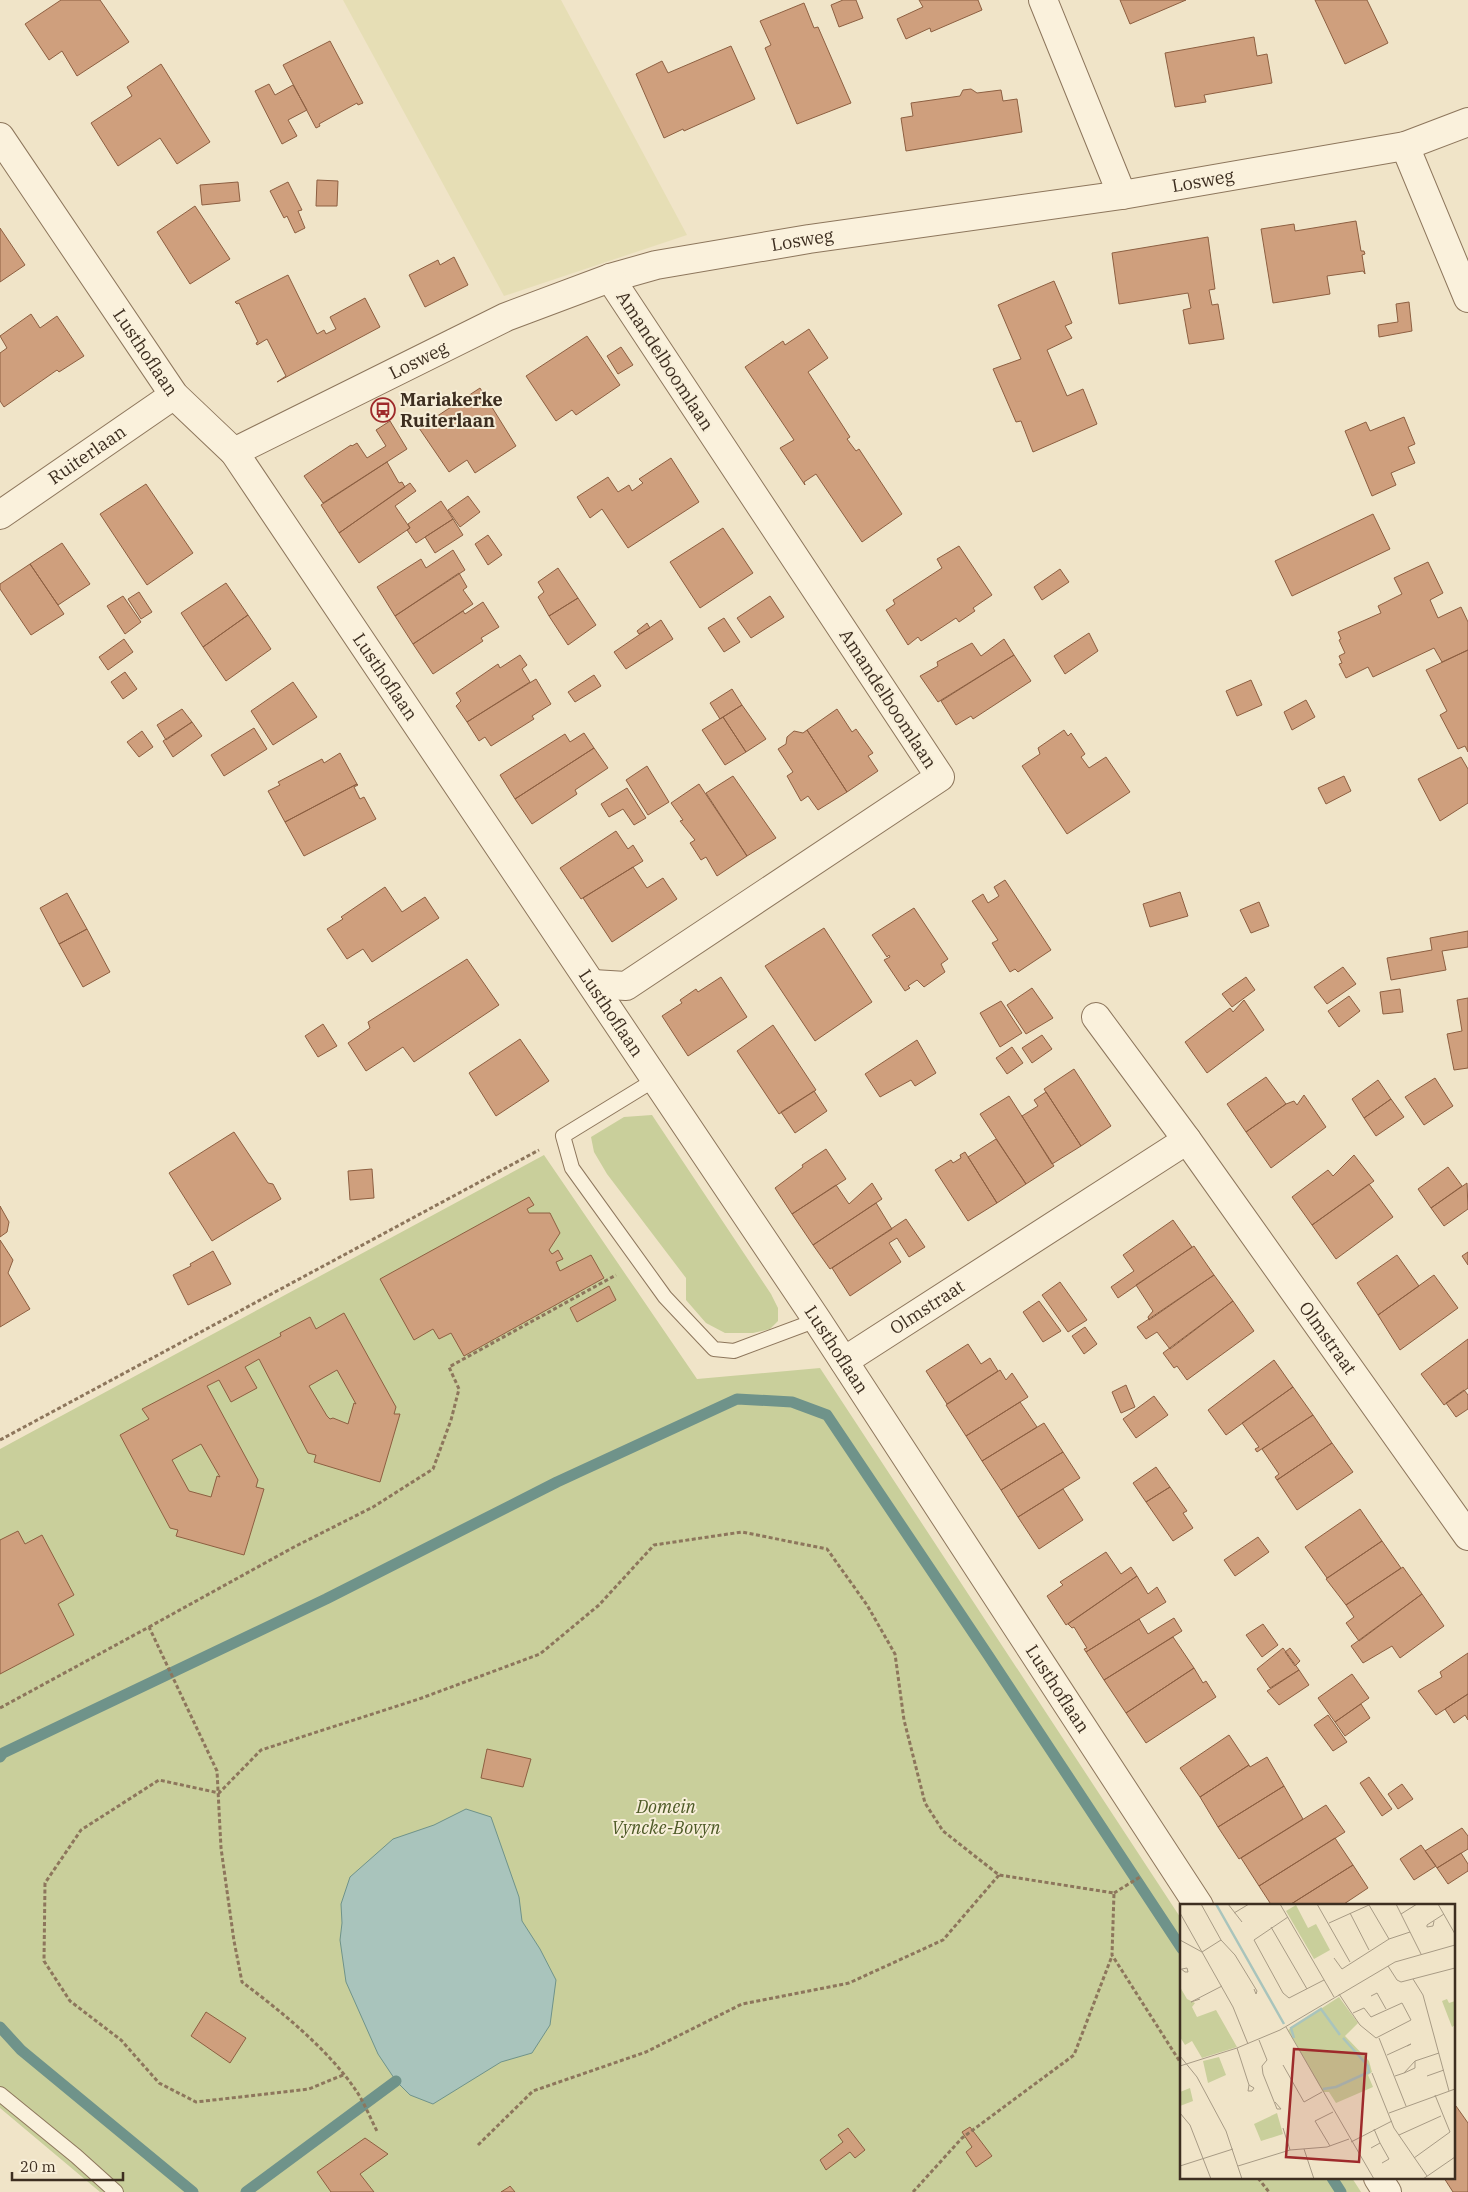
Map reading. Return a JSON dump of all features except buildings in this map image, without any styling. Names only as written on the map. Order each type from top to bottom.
[{"type":"street","points":[[1043,0],[1122,194]]},
{"type":"street","name":"Losweg","points":[[234,452],[506,317],[610,278],[656,265],[809,239],[1122,194],[1405,146],[1468,122]]},
{"type":"street","name":"Lusthoflaan","points":[[0,138],[174,395],[234,452],[817,1320],[1197,1904]]},
{"type":"street","points":[[1405,146],[1468,298]]},
{"type":"street","name":"Amandelboomlaan","points":[[593,984],[626,986],[940,777],[610,278]]},
{"type":"street","name":"Ruiterlaan","points":[[0,514],[174,395]]},
{"type":"street","name":"Olmstraat","points":[[1096,1017],[1187,1140],[1468,1536]]},
{"type":"street","name":"Olmstraat","points":[[844,1362],[1187,1140]]},
{"type":"street","points":[[1379,2180],[1387,2192]]},
{"type":"lane","points":[[656,1079],[564,1136],[572,1168],[665,1297],[714,1350],[734,1351],[817,1320]]},
{"type":"lane","points":[[0,2094],[76,2156],[116,2192]]},
{"type":"path","points":[[0,1440],[564,1136]]},
{"type":"path","points":[[0,1708],[294,1547],[373,1507],[433,1469],[451,1420],[459,1389],[449,1367],[640,1261]]},
{"type":"path","points":[[219,1793],[260,1750],[419,1700],[540,1654],[599,1605],[654,1545],[742,1532],[827,1550],[867,1605],[895,1654],[904,1720],[925,1803],[944,1831],[999,1875],[1114,1893],[1112,1955],[1074,2055],[962,2138],[913,2192]]},
{"type":"path","points":[[149,1627],[217,1771],[221,1848],[234,1941],[242,1982],[269,2002],[317,2045],[356,2092],[378,2133]]},
{"type":"path","points":[[219,1793],[160,1780],[81,1830],[45,1883],[44,1961],[70,2001],[121,2040],[160,2083],[196,2102],[309,2089],[343,2075]]},
{"type":"path","points":[[478,2146],[533,2090],[646,2052],[742,2004],[849,1982],[943,1940],[999,1875]]},
{"type":"path","points":[[1112,1955],[1180,2062]]},
{"type":"path","points":[[1260,2180],[1269,2192]]},
{"type":"shaded area","points":[[343,0],[561,0],[687,235],[504,296]]},
{"type":"green space","points":[[652,1115],[771,1294],[778,1308],[778,1321],[770,1329],[753,1333],[725,1333],[706,1323],[686,1300],[686,1278],[607,1174],[594,1152],[591,1137],[624,1117]]},
{"type":"green space","name":"Domein Vyncke-Bovyn","points":[[544,1155],[697,1379],[820,1368],[1180,1917],[1180,2180],[1353,2180],[1361,2192],[100,2192],[0,2108],[0,1449]]},
{"type":"water","points":[[466,1809],[491,1817],[519,1897],[522,1921],[540,1949],[556,1980],[550,2025],[532,2053],[501,2062],[433,2104],[410,2095],[396,2081],[378,2054],[346,1982],[340,1940],[342,1923],[341,1904],[350,1877],[393,1839],[434,1825]]},
{"type":"waterway","points":[[0,1757],[3,1753],[326,1599],[557,1482],[737,1399],[792,1402],[827,1415],[1180,1946]]},
{"type":"waterway","points":[[0,2027],[21,2050],[193,2192]]},
{"type":"waterway","points":[[246,2192],[396,2081]]},
{"type":"waterway","points":[[1333,2180],[1341,2192]]},
{"type":"place","name":"Mariakerke Ruiterlaan","points":[[383,410]]}]
